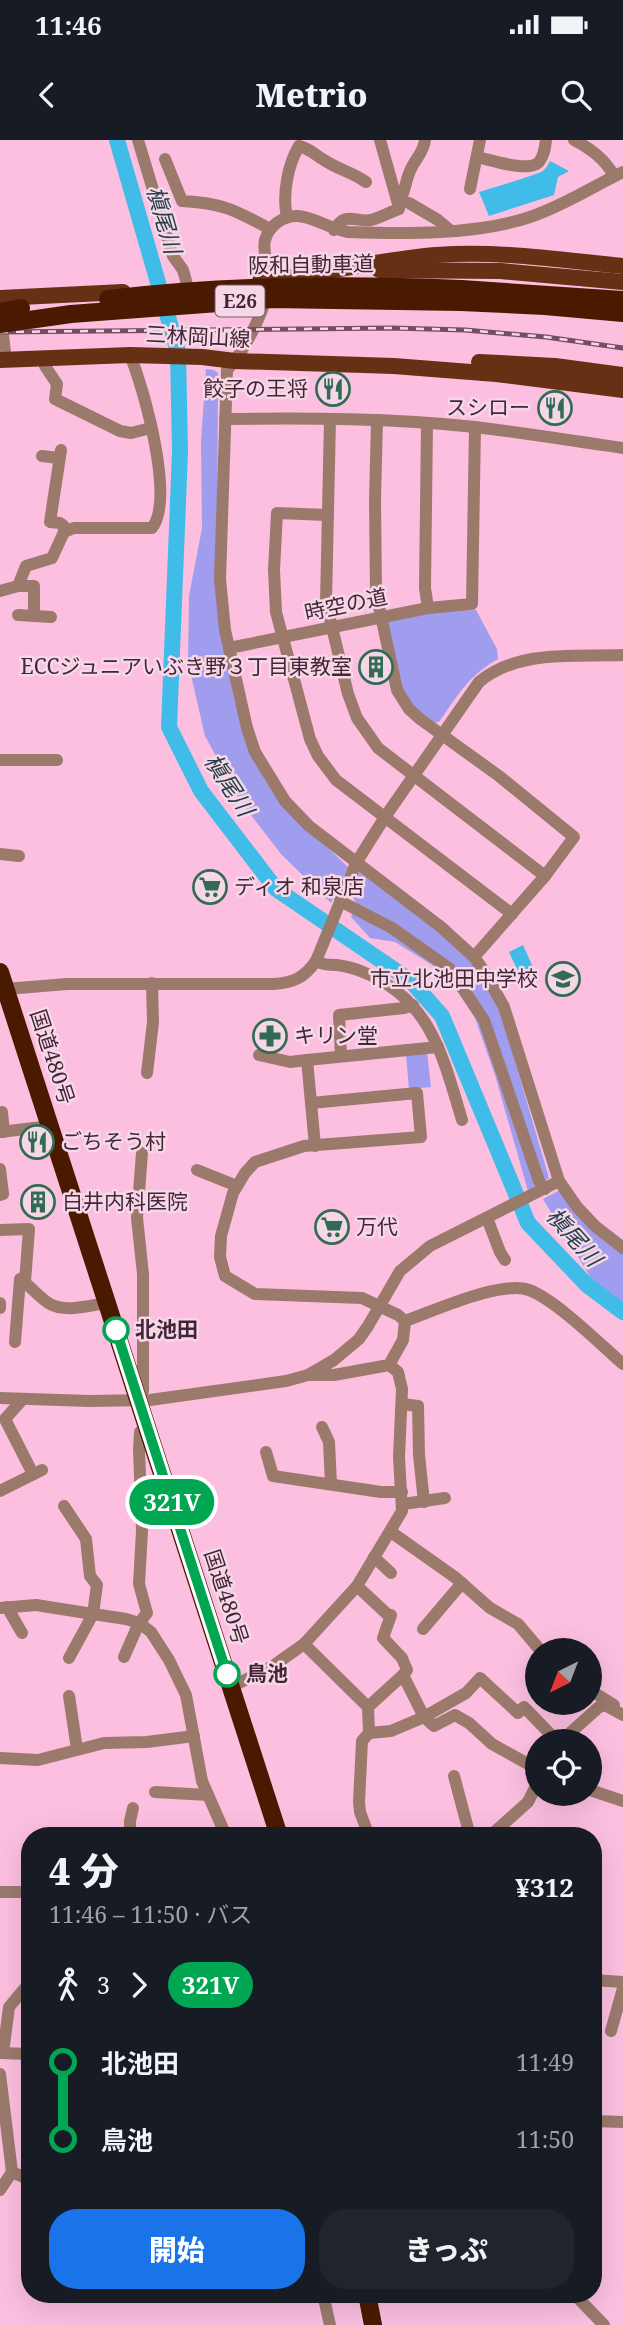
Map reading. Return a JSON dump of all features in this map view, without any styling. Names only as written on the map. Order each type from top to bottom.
[{"type":"highway","name":"阪和自動車道","points":[[0,314],[21,308],[154,294],[272,287],[383,286],[623,313]]},
{"type":"highway","name":"阪和自動車道","points":[[0,324],[71,314],[271,299],[461,295],[623,300]]},
{"type":"highway","name":"国道480号","points":[[2,983],[276,1827]]},
{"type":"highway","points":[[369,2303],[373,2325]]},
{"type":"main road","name":"三林岡山線","points":[[0,298],[185,288],[270,280],[391,259],[447,254],[494,254],[623,266]]},
{"type":"main road","name":"三林岡山線","points":[[331,271],[456,269],[623,282]]},
{"type":"main road","name":"三林岡山線","points":[[2,359],[135,355],[394,366],[496,374],[623,390]]},
{"type":"main road","name":"三林岡山線","points":[[394,366],[421,360],[555,366],[623,375]]},
{"type":"street","points":[[138,140],[173,256],[183,270],[185,288]]},
{"type":"street","points":[[380,140],[404,204],[438,220],[450,230]]},
{"type":"street","points":[[404,204],[402,198],[409,172],[423,151],[425,140]]},
{"type":"street","points":[[470,189],[480,140]]},
{"type":"street","points":[[477,157],[528,168],[537,164],[543,155],[546,140]]},
{"type":"street","points":[[577,140],[618,174],[580,195],[532,216],[488,227],[364,233],[334,230],[300,216],[287,217],[270,229],[264,246],[270,280],[262,310],[235,361],[227,370],[219,579],[229,648],[247,728],[256,752],[272,780],[296,815],[441,927],[474,957],[494,986],[504,1007],[559,1181],[577,1208],[623,1248]]},
{"type":"street","points":[[287,217],[286,196],[292,156],[299,146],[309,144],[326,162],[355,173],[366,182]]},
{"type":"street","points":[[165,159],[178,180],[182,201],[204,198],[226,212],[270,229]]},
{"type":"street","points":[[334,230],[343,220],[352,217],[368,220],[399,209],[404,204]]},
{"type":"street","points":[[0,314],[2,359]]},
{"type":"street","points":[[64,532],[74,528],[152,528],[159,512],[158,452],[135,355]]},
{"type":"street","points":[[45,358],[45,366],[57,384],[54,399],[120,431],[131,433],[151,428]]},
{"type":"street","points":[[225,419],[427,423],[475,427],[623,448]]},
{"type":"street","points":[[330,420],[326,602],[348,694],[357,718],[379,748],[545,876]]},
{"type":"street","points":[[377,420],[376,593],[397,690],[409,709],[574,837],[545,876],[474,957]]},
{"type":"street","points":[[427,423],[425,588],[428,608]]},
{"type":"street","name":"時空の道","points":[[229,648],[428,608],[472,604],[475,427]]},
{"type":"street","points":[[18,586],[26,566],[52,558],[64,532],[64,526],[60,523],[50,522],[49,497],[60,454],[42,456]]},
{"type":"street","points":[[327,515],[276,513],[276,612],[304,723],[318,756],[336,780],[512,914]]},
{"type":"street","points":[[0,591],[18,586],[34,586],[34,616]]},
{"type":"street","points":[[19,615],[51,617]]},
{"type":"street","points":[[2,983],[287,983],[298,980],[309,972],[318,958],[356,863],[384,817],[479,682],[502,666],[517,661],[623,655]]},
{"type":"street","points":[[0,760],[27,764],[57,760]]},
{"type":"street","points":[[3,851],[19,856]]},
{"type":"street","points":[[339,904],[392,928],[450,970],[484,1020],[543,1189]]},
{"type":"street","points":[[318,958],[323,966],[336,964],[362,971],[387,984],[413,1005],[438,1047],[453,1105],[462,1120]]},
{"type":"street","points":[[147,1073],[153,1021],[152,983]]},
{"type":"street","points":[[341,1056],[339,1015],[413,1005]]},
{"type":"street","points":[[264,1059],[290,1062],[438,1047]]},
{"type":"street","points":[[307,1060],[315,1146]]},
{"type":"street","points":[[311,1103],[417,1093],[421,1138],[293,1149],[256,1162],[245,1173],[233,1193],[221,1236],[220,1257],[225,1276],[255,1294],[362,1298],[405,1321]]},
{"type":"street","points":[[2,1111],[2,1132],[50,1126]]},
{"type":"street","points":[[139,1400],[143,1391],[143,1274],[137,1218],[142,1153]]},
{"type":"street","points":[[0,1170],[3,1194],[0,1195]]},
{"type":"street","points":[[197,1170],[237,1185]]},
{"type":"street","points":[[308,1375],[348,1349],[368,1326],[400,1271],[417,1255],[559,1181]]},
{"type":"street","points":[[490,1216],[500,1257]]},
{"type":"street","points":[[0,1230],[29,1229],[12,1322],[15,1342]]},
{"type":"street","points":[[21,1276],[45,1306],[62,1308],[107,1303]]},
{"type":"street","points":[[405,1321],[480,1294],[508,1288],[527,1289],[547,1300],[623,1364]]},
{"type":"street","points":[[389,1365],[402,1340],[405,1321]]},
{"type":"street","points":[[0,1398],[139,1400],[286,1381],[308,1375],[334,1375],[389,1365],[398,1372],[402,1404],[399,1457],[402,1511],[391,1532],[357,1586],[304,1644],[273,1666],[232,1687]]},
{"type":"street","points":[[0,1491],[38,1472],[5,1419],[22,1400]]},
{"type":"street","points":[[402,1404],[418,1406],[424,1502]]},
{"type":"street","points":[[124,1657],[139,1623],[147,1613],[139,1584],[142,1531],[139,1449],[141,1432],[147,1425]]},
{"type":"street","points":[[322,1427],[329,1442],[331,1484]]},
{"type":"street","points":[[267,1452],[273,1476],[381,1492],[424,1502],[445,1498]]},
{"type":"street","points":[[64,1506],[88,1546],[90,1576],[97,1585],[93,1614],[69,1658]]},
{"type":"street","points":[[391,1532],[462,1583],[490,1608],[518,1624],[530,1638]]},
{"type":"street","points":[[374,1557],[391,1573]]},
{"type":"street","points":[[424,1629],[462,1583]]},
{"type":"street","points":[[357,1586],[391,1615],[383,1638],[402,1658],[407,1670],[368,1707]]},
{"type":"street","points":[[4,1608],[36,1605],[93,1614],[139,1623],[151,1632],[169,1660],[186,1695],[202,1781],[222,1827]]},
{"type":"street","points":[[4,1608],[22,1633]]},
{"type":"street","points":[[304,1644],[368,1707],[369,1733],[362,1741],[359,1802],[359,1812],[365,1827]]},
{"type":"street","points":[[403,1675],[424,1717],[434,1726],[458,1716]]},
{"type":"street","points":[[369,1733],[391,1731],[424,1717],[467,1693],[481,1678],[518,1713],[524,1707],[547,1729]]},
{"type":"street","points":[[69,1696],[77,1749]]},
{"type":"street","points":[[602,1698],[623,1713]]},
{"type":"street","points":[[452,1701],[458,1716],[492,1744],[525,1762]]},
{"type":"street","points":[[573,1729],[605,1705],[623,1713]]},
{"type":"street","points":[[0,1758],[37,1760],[104,1743],[147,1742],[194,1736]]},
{"type":"street","points":[[454,1776],[468,1827]]},
{"type":"street","points":[[155,1792],[208,1795]]},
{"type":"street","points":[[602,1794],[623,1801]]},
{"type":"street","points":[[499,1827],[525,1805]]},
{"type":"street","points":[[131,1827],[133,1808]]},
{"type":"street","points":[[0,1892],[21,1892]]},
{"type":"street","points":[[602,1982],[623,1985],[611,2031]]},
{"type":"street","points":[[21,1993],[9,2007],[1,2053],[21,2054]]},
{"type":"street","points":[[0,2074],[12,2172],[0,2190]]},
{"type":"street","points":[[602,2121],[623,2122]]},
{"type":"street","points":[[12,2172],[21,2176]]},
{"type":"street","points":[[325,2303],[329,2325]]},
{"type":"street","points":[[583,2303],[604,2325]]},
{"type":"shaded area","points":[[206,369],[218,373],[217,580],[249,741],[265,780],[283,805],[348,867],[331,903],[281,854],[241,802],[205,736],[188,662],[189,596],[202,528],[201,441]]},
{"type":"shaded area","points":[[476,610],[497,649],[498,659],[472,679],[439,722],[432,723],[404,697],[386,625],[389,621],[430,613]]},
{"type":"shaded area","points":[[358,871],[439,930],[472,962],[497,999],[549,1178],[528,1191],[495,1075],[475,1018],[445,973],[395,942],[370,938],[351,917],[356,903],[351,894]]},
{"type":"shaded area","points":[[427,1052],[431,1087],[409,1089],[406,1055]]},
{"type":"shaded area","points":[[560,1190],[623,1251],[623,1305],[594,1283],[543,1199]]},
{"type":"water","points":[[550,161],[569,171],[558,177],[554,195],[489,216],[479,192],[539,173]]},
{"type":"water","points":[[523,945],[536,974],[522,980],[509,952]]},
{"type":"waterway","name":"槇尾川","points":[[117,140],[178,352],[180,452],[169,727],[201,791],[276,889],[411,981],[442,1016],[528,1223],[587,1285],[623,1312]]},
{"type":"railway","points":[[0,332],[391,328],[465,330],[546,337],[623,348]]},
{"type":"bus line","name":"321V","points":[[116,1330],[227,1674]]},
{"type":"place","name":"餃子の王将","points":[[333,389]]},
{"type":"place","name":"スシロー","points":[[555,408]]},
{"type":"place","name":"ECCジュニアいぶき野３丁目東教室","points":[[376,667]]},
{"type":"place","name":"ディオ 和泉店","points":[[210,887]]},
{"type":"place","name":"市立北池田中学校","points":[[563,979]]},
{"type":"place","name":"キリン堂","points":[[270,1036]]},
{"type":"place","name":"ごちそう村","points":[[37,1142]]},
{"type":"place","name":"白井内科医院","points":[[38,1202]]},
{"type":"place","name":"万代","points":[[332,1227]]},
{"type":"place","name":"北池田","points":[[116,1330]]},
{"type":"place","name":"鳥池","points":[[227,1674]]}]
